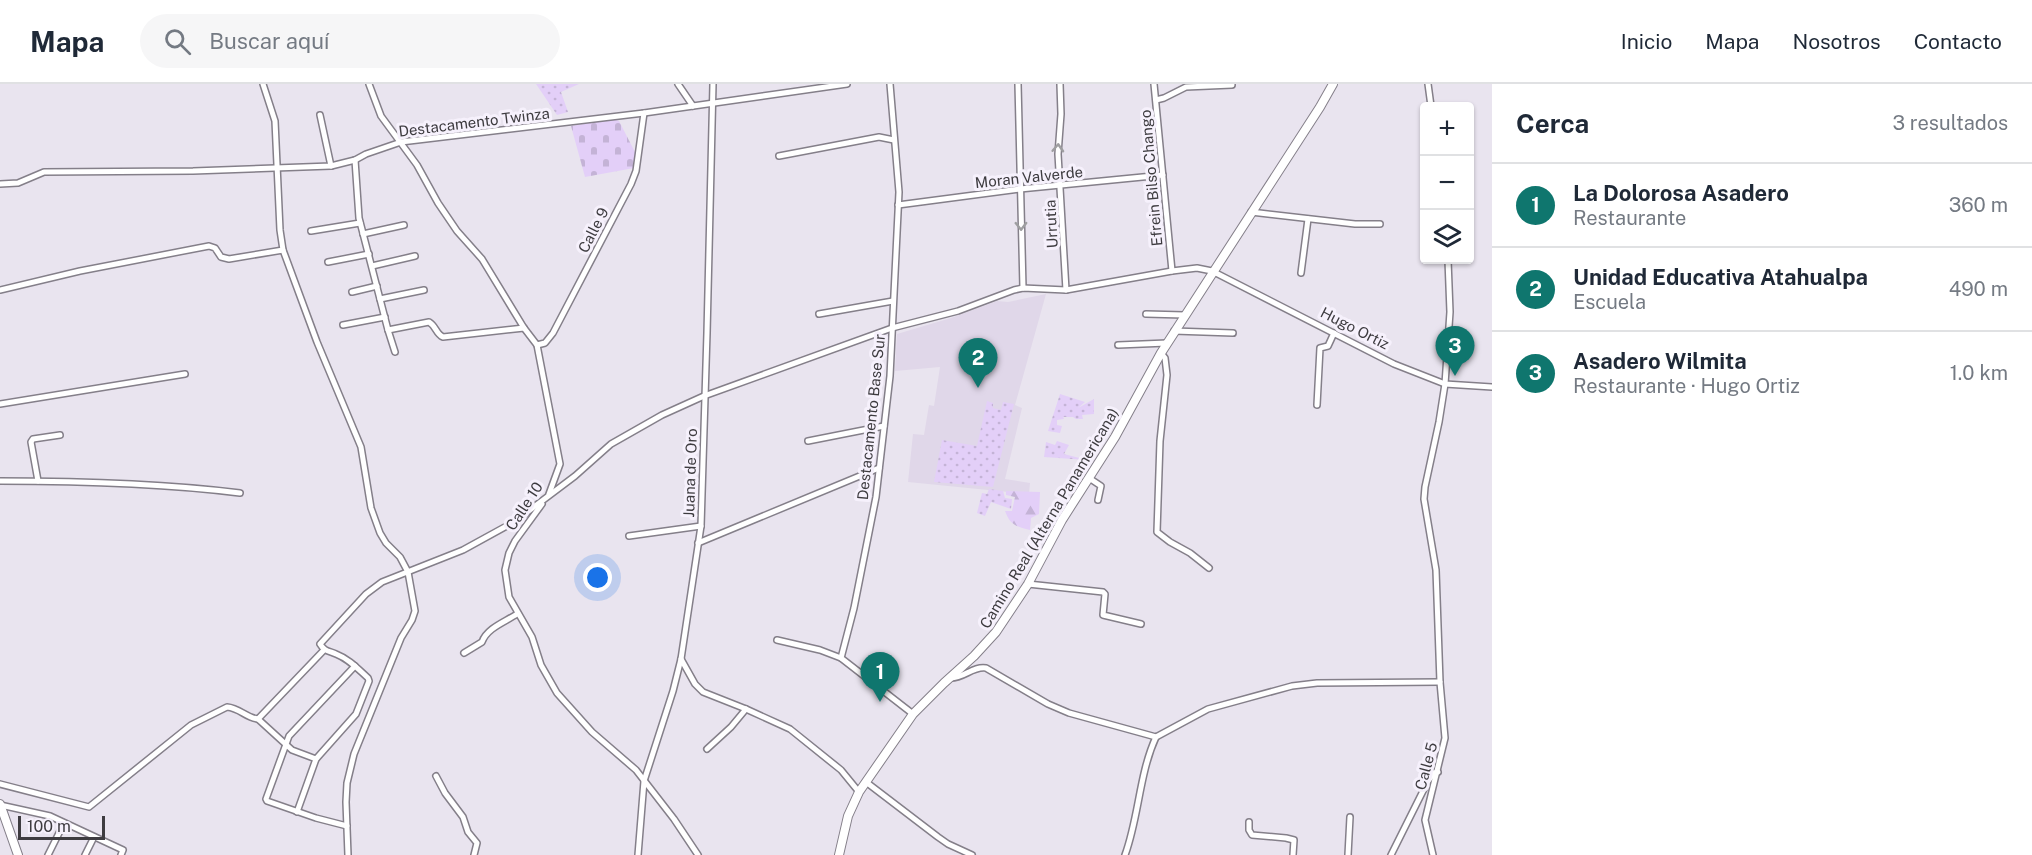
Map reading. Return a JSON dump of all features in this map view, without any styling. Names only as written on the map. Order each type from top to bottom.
[{"type":"street","points":[[263,84],[274,121],[283,250],[317,342],[362,447],[371,508],[380,533],[400,557],[408,572],[415,616],[400,639],[354,754],[347,783],[348,855]]},
{"type":"street","name":"Calle 10","points":[[369,84],[381,116],[401,142],[457,231],[482,259],[537,345],[560,464],[549,495],[516,541],[507,561],[506,583],[509,597],[532,637],[541,665],[557,693],[592,732],[636,770],[674,819],[698,855]]},
{"type":"street","points":[[678,84],[693,106]]},
{"type":"street","name":"Juana de Oro","points":[[638,855],[644,781],[670,703],[681,659],[701,526],[712,84]]},
{"type":"street","name":"Destacamento Twinza","points":[[0,184],[18,183],[44,172],[331,166],[355,160],[401,142],[644,113],[812,86],[847,84]]},
{"type":"street","name":"Destacamento Base Sur","points":[[842,658],[876,497],[890,376],[899,192],[890,84]]},
{"type":"street","points":[[297,812],[316,759],[358,710],[369,681],[355,666],[338,654],[324,650],[320,644],[366,594],[382,582],[463,550],[514,522],[580,472],[611,444],[662,415],[704,396],[892,328],[958,311],[1023,288],[1018,84]]},
{"type":"street","name":"Urrutia","points":[[1060,84],[1058,154],[1066,290]]},
{"type":"street","name":"Efrein Bilso Chango","points":[[1154,84],[1172,271]]},
{"type":"street","points":[[1212,271],[1333,84]]},
{"type":"street","points":[[1428,84],[1430,102]]},
{"type":"street","points":[[1156,100],[1186,87],[1232,85]]},
{"type":"street","name":"Calle 9","points":[[537,345],[545,343],[553,333],[631,184],[636,171],[644,113]]},
{"type":"street","points":[[320,115],[331,166]]},
{"type":"street","points":[[779,156],[879,137],[894,140]]},
{"type":"street","points":[[355,160],[360,223],[395,352]]},
{"type":"street","name":"Moran Valverde","points":[[898,205],[1020,189],[1163,175]]},
{"type":"street","points":[[1251,212],[1355,224],[1380,224]]},
{"type":"street","points":[[1301,273],[1308,219]]},
{"type":"street","points":[[311,231],[360,223]]},
{"type":"street","points":[[363,234],[404,225]]},
{"type":"street","points":[[0,290],[80,271],[209,246],[215,248],[221,258],[225,259],[283,250]]},
{"type":"street","points":[[328,262],[369,254]]},
{"type":"street","points":[[372,266],[415,256]]},
{"type":"street","name":"Calle 5","points":[[1432,855],[1425,820],[1426,811],[1445,738],[1440,682],[1436,570],[1424,500],[1444,384],[1450,312],[1448,264]]},
{"type":"street","name":"Hugo Ortiz","points":[[1023,288],[1066,290],[1172,271],[1197,268],[1212,271],[1394,364],[1444,384],[1492,387]]},
{"type":"street","name":"Camino Real (Alterna Panamericana)","points":[[839,855],[848,816],[859,792],[913,714],[990,641],[1028,584],[1062,520],[1115,437],[1161,353],[1212,271]]},
{"type":"street","points":[[352,292],[377,286]]},
{"type":"street","points":[[380,299],[424,290]]},
{"type":"street","points":[[819,314],[893,302]]},
{"type":"street","points":[[1146,314],[1184,315]]},
{"type":"street","points":[[343,325],[385,317]]},
{"type":"street","points":[[388,330],[429,322],[443,337],[524,328]]},
{"type":"street","points":[[1174,331],[1233,333]]},
{"type":"street","points":[[1317,405],[1320,348],[1328,346],[1334,333]]},
{"type":"street","points":[[1118,345],[1167,343]]},
{"type":"street","points":[[1161,353],[1165,358],[1167,375],[1160,441],[1157,532],[1209,568]]},
{"type":"street","points":[[0,404],[185,374]]},
{"type":"street","points":[[808,441],[884,426]]},
{"type":"street","points":[[38,481],[31,442],[33,439],[60,435]]},
{"type":"street","points":[[698,543],[879,468]]},
{"type":"street","points":[[1089,478],[1101,486],[1098,500]]},
{"type":"street","points":[[0,481],[181,486],[240,493]]},
{"type":"street","points":[[629,536],[701,526]]},
{"type":"street","points":[[1028,584],[1103,592],[1105,594],[1103,615],[1141,624]]},
{"type":"street","points":[[464,653],[482,642],[490,631],[517,614]]},
{"type":"street","points":[[777,640],[820,650],[842,658],[913,714]]},
{"type":"street","points":[[258,719],[324,650]]},
{"type":"street","points":[[681,659],[695,684],[703,692],[790,729],[841,770],[859,792]]},
{"type":"street","points":[[347,826],[297,812],[266,799],[289,736],[355,666]]},
{"type":"street","points":[[951,678],[960,677],[976,668],[986,668],[1048,704],[1069,713],[1156,737]]},
{"type":"street","points":[[1125,855],[1147,762],[1156,737],[1208,709],[1292,686],[1317,683],[1440,682]]},
{"type":"street","points":[[0,784],[89,807],[191,725],[227,707],[239,710],[250,719],[258,719],[292,750],[316,759]]},
{"type":"street","points":[[707,749],[731,727],[746,709]]},
{"type":"street","points":[[1391,855],[1428,781],[1434,773],[1438,772]]},
{"type":"street","points":[[436,776],[449,801],[463,817],[468,832],[477,843],[474,855]]},
{"type":"street","points":[[866,782],[948,844],[972,855]]},
{"type":"street","points":[[0,805],[50,816],[123,850],[121,855]]},
{"type":"street","points":[[0,805],[18,855]]},
{"type":"street","points":[[1348,855],[1350,817]]},
{"type":"street","points":[[1250,822],[1249,830],[1252,835],[1294,840],[1293,855]]},
{"type":"street","points":[[48,855],[64,823]]},
{"type":"street","points":[[85,855],[94,837]]},
{"type":"shaded area","points":[[1046,294],[1015,405],[1022,408],[1005,479],[1030,483],[1029,494],[908,482],[913,434],[924,435],[929,405],[934,406],[940,367],[895,371],[897,334],[997,301],[1008,302]]},
{"type":"green space","points":[[536,84],[579,84],[561,92],[568,112],[557,115]]},
{"type":"green space","points":[[614,119],[619,121],[637,156],[634,168],[585,177],[571,126]]},
{"type":"green space","points":[[1060,394],[1085,402],[1078,408],[1094,399],[1094,414],[1082,415],[1083,419],[1063,417],[1064,419],[1057,420],[1057,425],[1062,426],[1060,433],[1048,431]]},
{"type":"green space","points":[[987,401],[993,403],[993,408],[1001,410],[1003,402],[1014,404],[993,487],[934,482],[942,440],[977,446]]},
{"type":"green space","points":[[1057,441],[1069,445],[1064,454],[1087,460],[1044,457],[1046,442],[1055,445]]},
{"type":"green space","points":[[989,489],[1003,491],[1005,498],[1012,499],[1011,509],[991,502],[985,516],[977,513],[982,493],[987,494]]},
{"type":"green space","points":[[1006,491],[1040,492],[1039,514],[1031,518],[1030,530],[1018,526],[1009,519],[1005,511],[1012,511],[1015,497],[1006,495]]},
{"type":"place","name":"Asadero Wilmita","points":[[1455,376]]},
{"type":"place","name":"Unidad Educativa Atahualpa","points":[[978,388]]},
{"type":"place","name":"La Dolorosa Asadero","points":[[880,702]]}]
